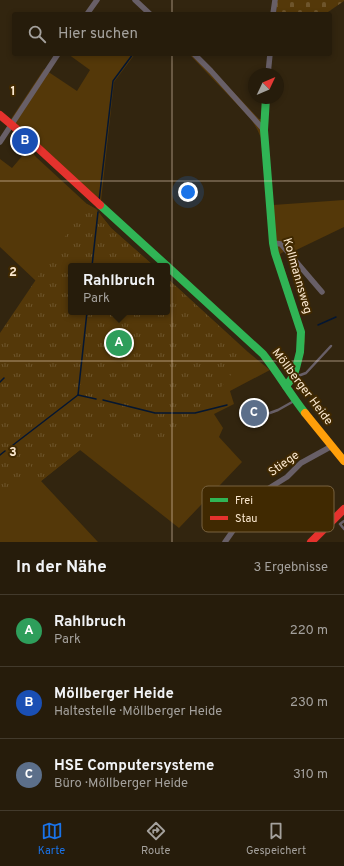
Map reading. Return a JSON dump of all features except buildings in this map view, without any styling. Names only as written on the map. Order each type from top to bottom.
[{"type":"street","points":[[88,12],[97,0]]},
{"type":"street","points":[[135,0],[148,12]]},
{"type":"street","points":[[273,12],[275,0]]},
{"type":"street","points":[[0,142],[57,56]]},
{"type":"street","points":[[196,56],[264,130]]},
{"type":"street","points":[[269,68],[270,56]]},
{"type":"street","name":"Kollmannsweg","points":[[266,104],[264,130],[273,243],[301,332],[295,373],[286,386]]},
{"type":"street","name":"Möllberger Heide","points":[[0,115],[12,124],[164,263]]},
{"type":"street","points":[[273,243],[281,244],[322,292]]},
{"type":"street","name":"Möllberger Heide","points":[[170,269],[263,354],[275,368],[295,400],[344,461]]},
{"type":"street","name":"Stiege","points":[[272,486],[287,477],[301,463],[332,446]]},
{"type":"street","points":[[334,519],[344,509]]},
{"type":"street","name":"Stiege","points":[[224,542],[231,532]]},
{"type":"street","points":[[312,542],[322,532]]},
{"type":"lane","points":[[292,378],[306,373],[331,346]]},
{"type":"lane","points":[[264,412],[267,414],[278,410],[295,400]]},
{"type":"lane","points":[[344,521],[340,524],[344,529]]},
{"type":"green space","points":[[277,0],[344,0],[328,12],[276,12]]},
{"type":"green space","points":[[71,56],[134,56],[114,82],[101,201],[11,119],[44,69],[77,91],[90,70]]},
{"type":"green space","points":[[191,56],[198,56],[203,60],[259,119],[261,119],[262,104],[263,104],[267,129],[273,205],[344,200],[344,227],[288,254],[285,251],[280,254],[304,334],[305,341],[303,350],[272,255],[261,138],[251,119]]},
{"type":"green space","points":[[29,148],[36,157],[87,204],[96,209],[111,228],[151,263],[68,263],[68,315],[170,315],[170,281],[248,352],[270,370],[230,391],[234,404],[214,414],[223,428],[219,437],[242,462],[219,486],[202,486],[202,504],[179,528],[80,450],[41,481],[98,542],[0,542],[0,334],[36,281],[0,247],[0,159],[12,168]]},
{"type":"green space","points":[[87,204],[96,209],[111,228],[151,263],[68,263],[68,315],[170,315],[170,281],[248,353],[196,419],[163,444],[120,437],[110,426],[41,481],[30,465],[0,500],[0,333]]},
{"type":"waterway","points":[[99,201],[113,81],[132,56]]},
{"type":"waterway","points":[[92,263],[98,212]]},
{"type":"waterway","points":[[13,445],[78,395],[87,315]]},
{"type":"waterway","points":[[318,325],[336,317]]},
{"type":"waterway","points":[[0,382],[4,378]]},
{"type":"waterway","points":[[78,395],[96,399]]},
{"type":"waterway","points":[[103,400],[155,413],[195,413],[227,405]]},
{"type":"waterway","points":[[0,455],[5,451]]},
{"type":"traffic: fast","points":[[266,104],[264,130],[273,243],[301,332],[300,352],[296,368],[293,377],[286,386]]},
{"type":"traffic: fast","points":[[100,205],[164,263]]},
{"type":"traffic: fast","points":[[170,269],[263,354],[305,413]]},
{"type":"traffic: slow","points":[[305,413],[344,461]]},
{"type":"traffic: jam","points":[[0,115],[100,205]]},
{"type":"traffic: jam","points":[[334,519],[344,509]]},
{"type":"traffic: jam","points":[[311,542],[321,532]]},
{"type":"place","name":"Möllberger Heide","points":[[25,141]]},
{"type":"place","name":"Rahlbruch","points":[[119,343]]},
{"type":"place","name":"HSE Computersysteme","points":[[254,413]]}]
